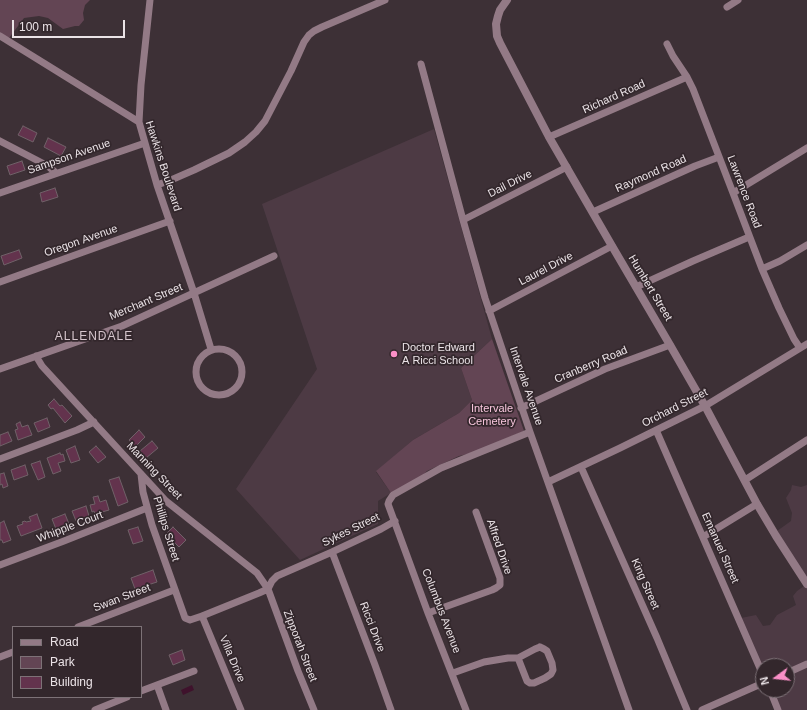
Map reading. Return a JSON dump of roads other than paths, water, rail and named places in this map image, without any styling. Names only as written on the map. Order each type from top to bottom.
[{"type":"street","points":[[139,122],[141,85],[150,0]]},
{"type":"street","points":[[157,185],[229,153],[245,142],[266,121],[308,35],[322,27],[385,0]]},
{"type":"street","name":"Humbert Street","points":[[508,0],[500,10],[498,16],[496,24],[497,36],[549,137],[705,406],[757,504],[807,584]]},
{"type":"street","points":[[727,7],[738,0]]},
{"type":"street","name":"Hawkins Boulevard","points":[[0,36],[139,122],[157,185],[170,220],[211,350]]},
{"type":"street","name":"Lawrence Road","points":[[667,44],[693,89],[762,270],[794,339],[800,348]]},
{"type":"street","name":"Intervale Avenue","points":[[421,64],[489,311],[521,408],[629,710]]},
{"type":"street","name":"Richard Road","points":[[549,137],[687,77]]},
{"type":"street","points":[[0,141],[48,166],[56,173]]},
{"type":"street","name":"Sampson Avenue","points":[[0,192],[144,143]]},
{"type":"street","points":[[733,193],[807,148]]},
{"type":"street","name":"Raymond Road","points":[[593,212],[719,157]]},
{"type":"street","name":"Dail Drive","points":[[463,220],[567,167]]},
{"type":"street","name":"Oregon Avenue","points":[[0,282],[170,220]]},
{"type":"street","points":[[636,287],[749,237]]},
{"type":"street","points":[[762,270],[807,245]]},
{"type":"street","name":"Laurel Drive","points":[[489,311],[612,246]]},
{"type":"street","name":"Merchant Street","points":[[0,369],[122,326],[274,256]]},
{"type":"street","name":"Orchard Street","points":[[548,482],[705,406],[807,344]]},
{"type":"street","name":"Cranberry Road","points":[[521,408],[605,369],[670,345]]},
{"type":"street","points":[[217,348],[229,351],[234,354],[241,364],[242,376],[240,382],[232,391],[226,394],[214,395],[208,393],[200,385],[197,379],[196,367],[198,361],[201,356],[211,350],[217,348]]},
{"type":"street","name":"Manning Street","points":[[36,356],[42,366],[166,502],[257,573],[268,589]]},
{"type":"street","points":[[0,459],[77,430],[94,422]]},
{"type":"street","name":"Emanuel Street","points":[[656,430],[756,658]]},
{"type":"street","name":"Sykes Street","points":[[174,590],[185,618],[190,620],[259,593],[268,589],[272,581],[277,576],[332,552],[395,521],[388,504],[393,495],[441,468],[530,432]]},
{"type":"street","points":[[745,480],[807,440]]},
{"type":"street","name":"King Street","points":[[581,467],[654,630],[687,710]]},
{"type":"street","name":"Phillips Street","points":[[141,474],[147,508],[174,590]]},
{"type":"street","points":[[703,537],[757,504]]},
{"type":"street","name":"Whipple Court","points":[[0,565],[64,542],[147,508]]},
{"type":"street","name":"Alfred Drive","points":[[428,613],[492,590],[500,585],[500,578],[476,512]]},
{"type":"street","name":"Columbus Avenue","points":[[395,521],[428,613],[453,673],[466,710]]},
{"type":"street","name":"Ricci Drive","points":[[332,552],[390,710]]},
{"type":"street","name":"Zipporah Street","points":[[268,589],[314,710]]},
{"type":"street","name":"Swan Street","points":[[81,626],[174,590]]},
{"type":"street","name":"Villa Drive","points":[[202,616],[241,710]]},
{"type":"street","points":[[453,673],[484,662],[518,658],[535,648],[542,647],[547,651],[553,670],[551,674],[545,678],[534,683],[530,683],[527,681],[518,658]]},
{"type":"street","points":[[0,657],[12,652]]},
{"type":"street","points":[[795,669],[807,664]]},
{"type":"street","points":[[142,691],[194,671]]},
{"type":"street","points":[[157,685],[166,710]]},
{"type":"street","points":[[702,710],[755,687]]},
{"type":"street","points":[[95,710],[125,698]]},
{"type":"street","points":[[773,698],[778,710]]},
{"type":"place","name":"Doctor Edward A Ricci School","points":[[394,354]]},
{"type":"district","name":"ALLENDALE","points":[[94,337]]},
{"type":"park label","name":"Intervale Cemetery","points":[[492,415]]}]
